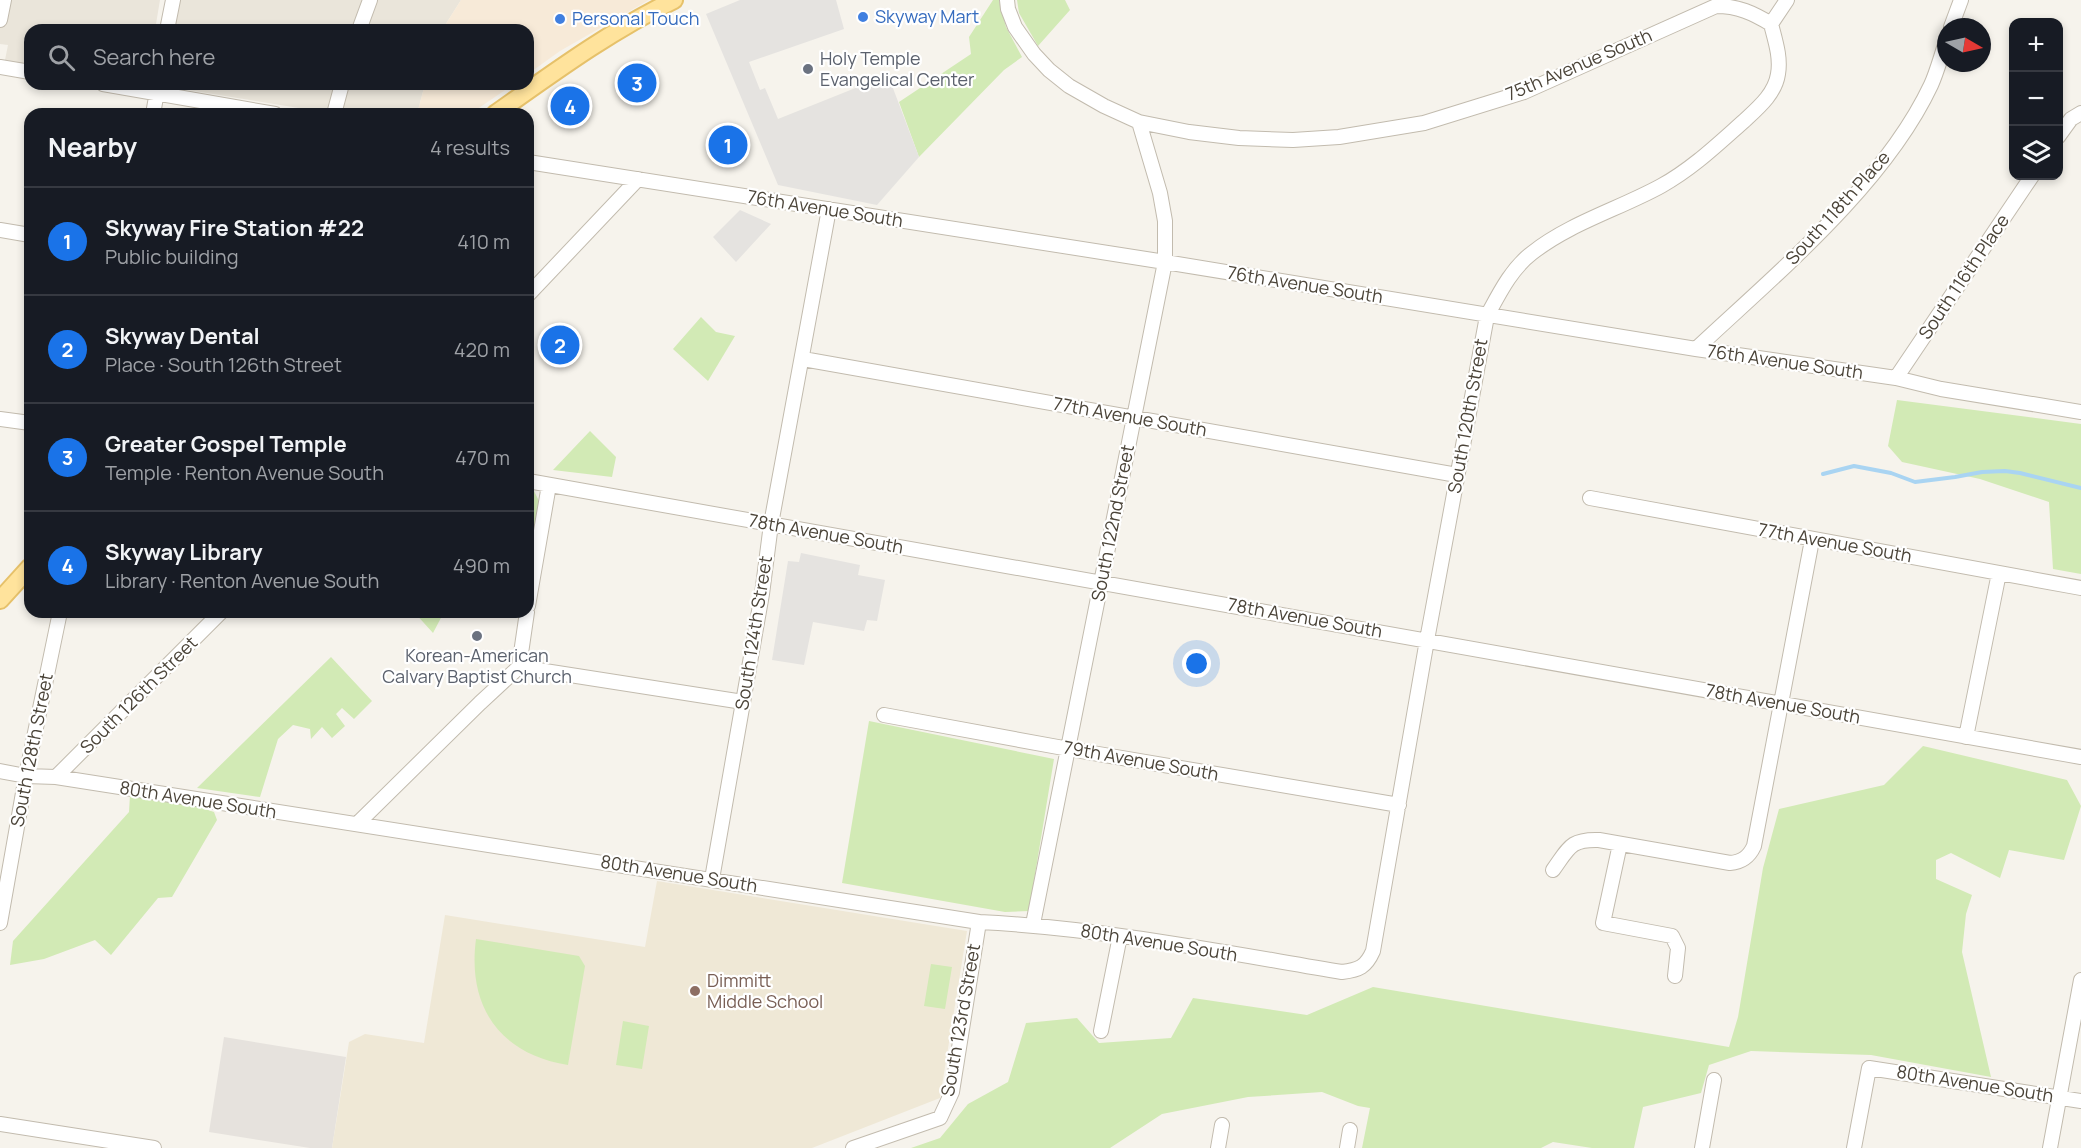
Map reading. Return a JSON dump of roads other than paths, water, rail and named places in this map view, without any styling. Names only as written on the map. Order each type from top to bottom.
[{"type":"main road","points":[[511,108],[578,56],[674,0]]},
{"type":"main road","points":[[0,600],[22,582]]},
{"type":"street","points":[[0,20],[4,0]]},
{"type":"street","points":[[168,24],[173,0]]},
{"type":"street","points":[[361,24],[370,0]]},
{"type":"street","name":"75th Avenue South","points":[[1007,0],[1015,27],[1034,54],[1049,70],[1070,86],[1139,122],[1239,138],[1293,140],[1339,137],[1424,123],[1524,92],[1716,6],[1733,6],[1752,13],[1771,24]]},
{"type":"street","points":[[1771,24],[1787,0]]},
{"type":"street","points":[[1955,18],[1961,0]]},
{"type":"street","name":"South 120th Street","points":[[1357,970],[1368,963],[1373,951],[1427,640],[1487,316],[1519,265],[1532,253],[1560,234],[1662,185],[1689,168],[1756,110],[1771,92],[1778,74],[1778,51],[1771,24]]},
{"type":"street","points":[[0,67],[24,71]]},
{"type":"street","name":"South 118th Place","points":[[1696,349],[1802,250],[1860,189],[1893,148],[1915,115],[1937,67]]},
{"type":"street","points":[[154,108],[157,90]]},
{"type":"street","points":[[166,90],[248,108]]},
{"type":"street","points":[[336,108],[340,90]]},
{"type":"street","points":[[2063,130],[2071,119],[2081,113]]},
{"type":"street","name":"South 122nd Street","points":[[1033,924],[1164,262],[1165,221],[1160,193],[1139,122]]},
{"type":"street","name":"76th Avenue South","points":[[534,163],[1164,262],[1487,316],[1896,378],[1941,389],[2081,412]]},
{"type":"street","points":[[534,290],[638,179]]},
{"type":"street","name":"South 116th Place","points":[[1896,378],[2029,180]]},
{"type":"street","name":"South 124th Street","points":[[712,879],[762,594],[771,524],[829,209]]},
{"type":"street","points":[[0,230],[24,234]]},
{"type":"street","name":"77th Avenue South","points":[[803,359],[1457,475]]},
{"type":"street","points":[[0,419],[24,422]]},
{"type":"street","name":"78th Avenue South","points":[[534,482],[2081,757]]},
{"type":"street","points":[[534,571],[549,484]]},
{"type":"street","name":"77th Avenue South","points":[[1590,498],[2081,588]]},
{"type":"street","points":[[1553,870],[1570,847],[1579,841],[1599,840],[1730,863],[1739,862],[1745,858],[1754,846],[1779,704],[1812,540]]},
{"type":"street","points":[[1966,737],[1999,573]]},
{"type":"street","name":"South 128th Street","points":[[0,923],[26,776],[59,618]]},
{"type":"street","name":"South 126th Street","points":[[56,777],[215,618]]},
{"type":"street","points":[[358,823],[519,667],[526,618]]},
{"type":"street","points":[[519,667],[743,702]]},
{"type":"street","name":"79th Avenue South","points":[[884,715],[1399,805]]},
{"type":"street","name":"80th Avenue South","points":[[0,771],[26,776],[56,777],[358,823],[979,922],[1033,924],[1342,972],[1357,970]]},
{"type":"street","points":[[1620,844],[1603,922],[1672,936],[1678,948],[1675,976]]},
{"type":"street","name":"South 123rd Street","points":[[853,1148],[940,1118],[952,1092],[979,922]]},
{"type":"street","points":[[1101,1031],[1120,936]]},
{"type":"street","points":[[2050,1148],[2081,980]]},
{"type":"street","name":"80th Avenue South","points":[[1854,1148],[1869,1068],[2081,1101]]},
{"type":"street","points":[[1702,1148],[1714,1080]]},
{"type":"street","points":[[0,1124],[154,1148]]},
{"type":"street","points":[[1218,1148],[1222,1125]]},
{"type":"street","points":[[1347,1148],[1350,1130]]},
{"type":"waterway","points":[[1823,474],[1854,466],[1891,473],[1915,482],[2005,471],[2081,488]]},
{"type":"place","name":"Skyway Mart","points":[[863,17]]},
{"type":"place","name":"Personal Touch","points":[[560,19]]},
{"type":"place","name":"Holy Temple Evangelical Center","points":[[808,69]]},
{"type":"place","name":"Greater Gospel Temple","points":[[637,83]]},
{"type":"place","name":"Skyway Library","points":[[570,106]]},
{"type":"place","name":"Skyway Fire Station #22","points":[[728,145]]},
{"type":"place","name":"Skyway Dental","points":[[560,345]]},
{"type":"place","name":"Korean-American Calvary Baptist Church","points":[[477,636]]},
{"type":"place","name":"Dimmitt Middle School","points":[[695,991]]}]
